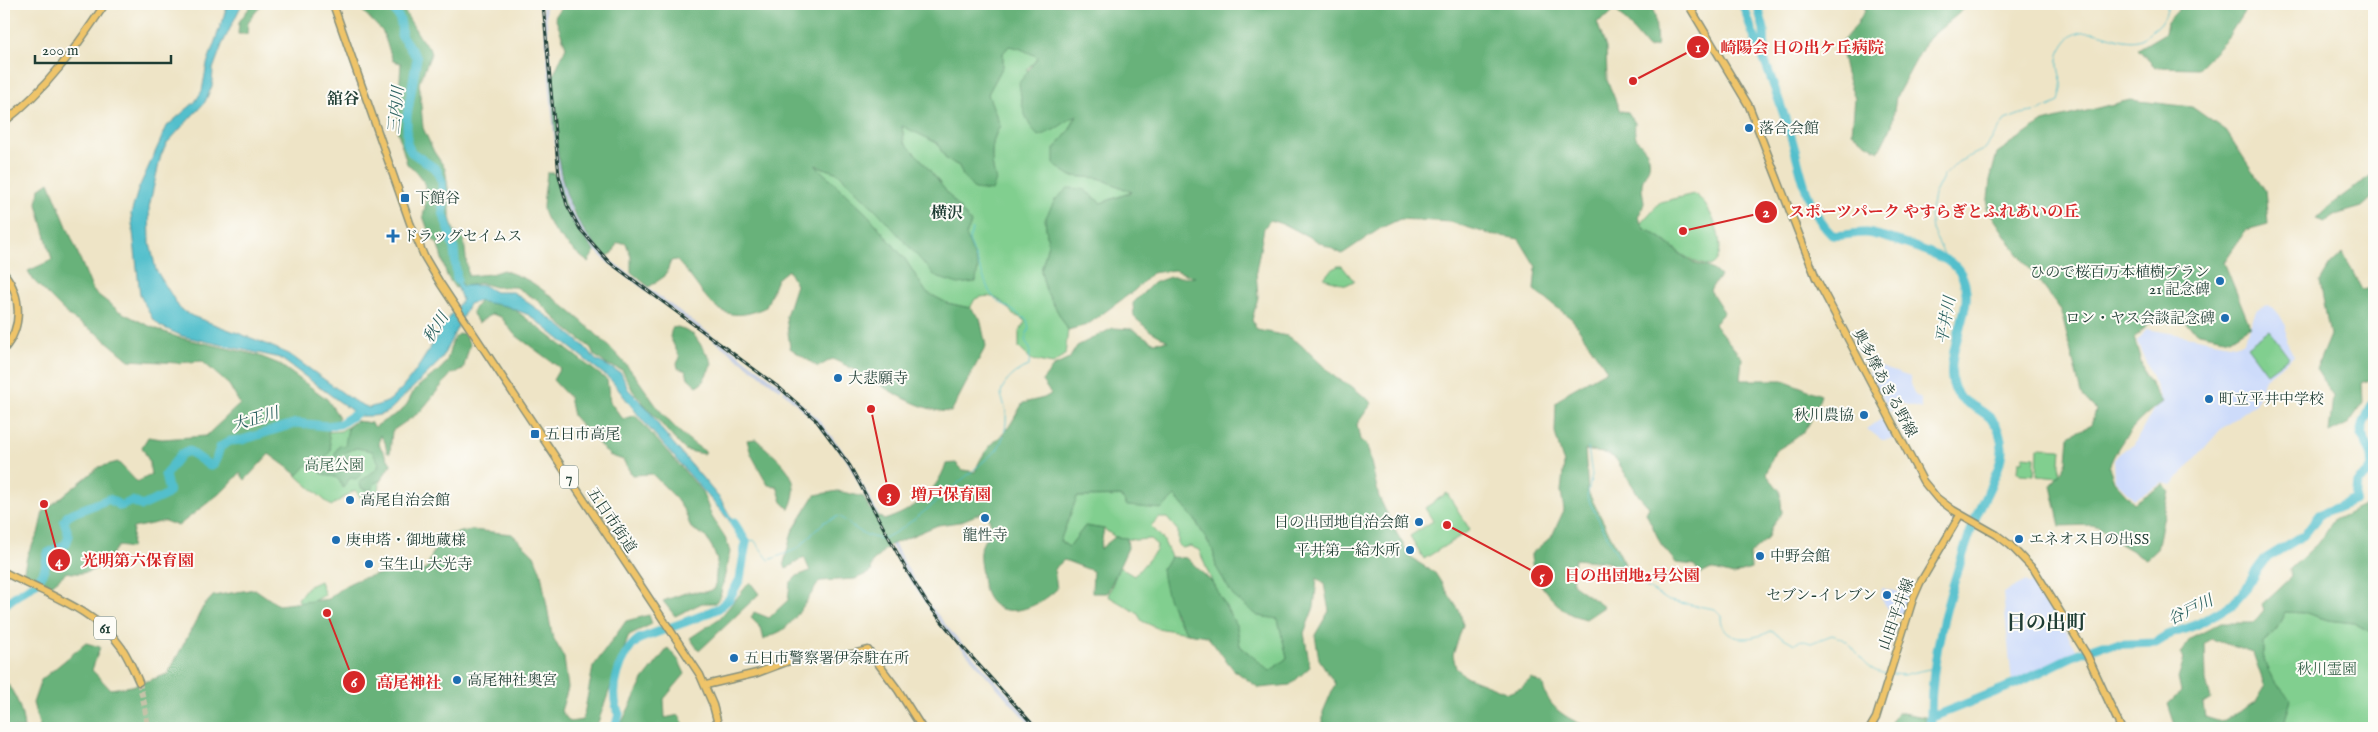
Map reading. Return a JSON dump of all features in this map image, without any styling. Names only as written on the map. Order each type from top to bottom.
[{"type":"main road","points":[[4,122],[41,91],[105,4]]},
{"type":"main road","name":"五日市街道","points":[[333,4],[413,231],[424,256],[472,332],[706,685],[719,728]]},
{"type":"main road","name":"奥多摩あきる野線","points":[[1688,4],[1750,106],[1804,251],[1847,339],[1923,481],[1937,498],[1962,516],[2010,545],[2035,572],[2087,655],[2121,728]]},
{"type":"main road","points":[[4,273],[14,289],[18,310],[15,330],[4,349]]},
{"type":"main road","name":"山田平井線","points":[[1870,728],[1876,718],[1906,617],[1916,591],[1962,516]]},
{"type":"main road","name":"61","points":[[4,572],[90,618],[107,630],[122,648],[139,682]]},
{"type":"main road","points":[[706,685],[757,673],[797,658],[852,654],[868,650],[898,690],[922,728]]},
{"type":"shaded area","points":[[542,4],[545,4],[561,177],[573,213],[587,236],[606,257],[713,336],[710,338],[606,261],[588,243],[571,220],[559,185]]},
{"type":"shaded area","name":"町立平井中学校","points":[[2268,305],[2279,314],[2286,326],[2286,341],[2294,356],[2265,378],[2255,404],[2221,429],[2172,485],[2163,483],[2134,499],[2115,480],[2114,460],[2121,451],[2134,445],[2153,410],[2162,402],[2137,341],[2147,329],[2235,345],[2243,342],[2257,309]]},
{"type":"shaded area","points":[[715,337],[783,387],[780,390],[713,340]]},
{"type":"shaded area","points":[[1878,366],[1910,377],[1910,384],[1915,395],[1921,399],[1921,409],[1901,403],[1890,412],[1869,372]]},
{"type":"shaded area","points":[[785,389],[818,419],[847,456],[909,571],[928,602],[926,604],[906,574],[846,459],[816,422],[783,392]]},
{"type":"shaded area","points":[[1884,417],[1895,439],[1882,440],[1867,429]]},
{"type":"shaded area","points":[[2026,581],[2028,584],[2034,581],[2078,652],[2012,683],[2003,593]]},
{"type":"shaded area","points":[[1882,588],[1911,595],[1903,616],[1896,614],[1893,616],[1880,597]]},
{"type":"shaded area","points":[[930,605],[949,629],[1038,728],[1033,728],[951,636],[927,607]]},
{"type":"green space","points":[[252,4],[262,4],[248,22],[247,34],[238,34],[239,22]]},
{"type":"green space","points":[[356,4],[400,4],[421,39],[429,48],[431,54],[419,83],[423,128],[434,152],[445,168],[450,201],[450,218],[454,231],[464,240],[468,276],[491,274],[503,270],[528,280],[543,290],[596,334],[633,373],[668,420],[686,438],[706,452],[703,454],[685,450],[633,391],[622,370],[606,364],[594,355],[591,348],[563,326],[537,300],[516,287],[495,287],[481,283],[455,288],[447,276],[438,245],[431,238],[423,216],[426,185],[414,169],[407,164],[397,129],[401,63],[393,61],[383,32]]},
{"type":"green space","points":[[564,4],[1650,4],[1655,15],[1657,46],[1648,48],[1615,9],[1608,16],[1597,22],[1606,48],[1607,80],[1620,111],[1628,112],[1635,123],[1635,136],[1649,158],[1649,167],[1642,183],[1644,203],[1638,218],[1644,229],[1662,239],[1689,260],[1711,269],[1720,276],[1710,290],[1724,312],[1714,324],[1742,358],[1740,380],[1783,380],[1821,395],[1806,429],[1775,451],[1766,474],[1780,491],[1782,513],[1772,526],[1767,539],[1750,554],[1751,569],[1733,575],[1711,569],[1701,574],[1694,565],[1676,563],[1661,544],[1646,513],[1649,507],[1639,496],[1616,459],[1608,454],[1585,450],[1588,492],[1625,564],[1616,567],[1607,562],[1575,559],[1572,584],[1604,607],[1586,619],[1569,613],[1560,607],[1542,587],[1534,571],[1531,554],[1552,536],[1564,510],[1561,491],[1564,464],[1555,433],[1556,403],[1568,392],[1607,370],[1572,319],[1534,290],[1536,267],[1519,239],[1489,234],[1450,222],[1400,219],[1381,228],[1342,254],[1288,226],[1270,220],[1264,228],[1256,271],[1258,297],[1252,320],[1257,330],[1287,336],[1300,344],[1336,378],[1350,385],[1372,403],[1357,424],[1360,440],[1367,445],[1379,497],[1411,558],[1435,573],[1460,612],[1463,625],[1453,655],[1456,668],[1465,676],[1508,693],[1521,688],[1532,678],[1543,685],[1549,701],[1561,713],[1576,722],[1592,728],[1323,728],[1323,712],[1335,684],[1319,659],[1315,635],[1329,611],[1324,584],[1317,578],[1314,607],[1304,633],[1310,667],[1290,685],[1259,688],[1234,670],[1207,636],[1187,633],[1170,602],[1162,569],[1171,557],[1187,558],[1212,582],[1237,627],[1240,646],[1270,671],[1287,658],[1278,619],[1258,616],[1233,596],[1216,567],[1213,550],[1195,520],[1175,496],[1161,509],[1127,506],[1121,496],[1077,497],[1060,541],[1069,547],[1085,526],[1104,529],[1100,549],[1115,537],[1127,538],[1128,548],[1107,593],[1092,593],[1093,571],[1064,560],[1054,569],[1057,589],[1034,605],[1011,610],[1000,608],[991,602],[985,591],[980,564],[981,548],[992,527],[986,511],[959,522],[938,525],[888,546],[872,563],[871,572],[855,579],[820,581],[791,622],[781,631],[764,640],[761,628],[751,618],[754,612],[769,618],[788,600],[790,583],[797,576],[810,571],[804,557],[786,569],[784,563],[792,532],[815,495],[838,491],[864,497],[869,508],[884,520],[905,512],[930,492],[946,464],[956,463],[963,470],[975,472],[983,456],[1006,431],[1023,403],[1044,398],[1051,394],[1042,381],[1054,366],[1069,359],[1077,346],[1113,328],[1132,329],[1153,342],[1168,341],[1149,330],[1134,317],[1133,303],[1153,283],[1170,277],[1195,277],[1174,270],[1152,273],[1135,290],[1087,325],[1068,330],[1046,291],[1041,271],[1048,244],[1045,219],[1055,200],[1068,188],[1083,189],[1101,203],[1132,192],[1099,178],[1071,176],[1054,165],[1054,149],[1069,131],[1077,115],[1052,131],[1038,136],[1026,117],[1019,83],[1038,57],[1019,48],[1009,46],[1003,53],[1003,66],[988,94],[1000,126],[994,138],[992,152],[996,180],[992,191],[974,189],[963,176],[959,166],[946,159],[937,143],[902,126],[904,142],[920,158],[971,223],[966,235],[978,266],[976,282],[958,284],[936,277],[878,212],[838,173],[815,165],[868,215],[905,259],[926,292],[947,303],[970,308],[980,318],[986,346],[951,412],[935,410],[905,399],[832,359],[818,367],[790,348],[786,316],[796,285],[788,270],[777,279],[766,307],[748,313],[734,314],[722,311],[712,304],[676,260],[671,261],[665,276],[649,287],[631,272],[631,257],[626,243],[617,243],[613,253],[606,257],[588,237],[576,216],[567,194],[557,150],[551,75],[554,74],[566,47],[555,17]]},
{"type":"green space","points":[[1863,4],[1970,4],[1927,40],[1896,97],[1892,125],[1879,151],[1852,132],[1855,98],[1846,74],[1840,44],[1857,24],[1865,10]]},
{"type":"green space","points":[[2184,4],[2249,4],[2228,37],[2198,68],[2155,67],[2138,49],[2165,33],[2167,22]]},
{"type":"green space","points":[[1009,46],[1019,48],[1039,57],[1027,69],[1052,131],[1077,114],[1069,131],[1054,149],[1071,176],[1099,178],[1132,192],[1101,203],[1083,189],[1045,219],[1048,244],[1041,271],[1046,291],[1068,330],[1065,355],[1053,364],[1032,360],[1019,348],[1019,333],[1025,322],[1022,318],[1013,315],[1006,305],[997,299],[986,296],[975,299],[970,308],[947,303],[926,292],[905,259],[868,215],[814,165],[838,173],[878,212],[966,235],[971,223],[920,158],[904,142],[902,125],[937,143],[946,159],[959,166],[963,176],[996,180],[992,152],[994,138],[1000,126],[988,94],[1003,66],[1003,53]]},
{"type":"green space","points":[[2130,100],[2192,107],[2226,131],[2265,190],[2268,224],[2246,230],[2224,262],[2250,326],[2230,339],[2199,333],[2178,318],[2158,317],[2134,337],[2145,376],[2162,402],[2145,415],[2131,430],[2118,448],[2109,467],[2114,481],[2134,503],[2164,484],[2169,491],[2157,549],[2146,559],[2120,544],[2099,527],[2092,525],[2060,526],[2051,486],[2067,462],[2069,436],[2091,425],[2096,410],[2081,394],[2061,310],[2013,247],[1987,208],[1990,180],[1997,153],[2043,122]]},
{"type":"green space","points":[[547,173],[554,173],[556,176],[564,203],[573,223],[595,251],[588,262],[561,238],[548,222],[543,208]]},
{"type":"green space","points":[[2374,173],[2374,196],[2362,207],[2335,215],[2325,222],[2316,219],[2333,203]]},
{"type":"green space","points":[[49,182],[93,291],[119,311],[177,337],[257,355],[279,364],[327,399],[339,417],[328,432],[331,450],[318,469],[307,465],[298,475],[269,454],[245,480],[240,473],[224,490],[178,526],[165,521],[133,528],[131,548],[118,546],[108,559],[97,568],[84,573],[67,572],[49,587],[23,574],[28,553],[38,534],[43,512],[99,467],[118,462],[137,482],[151,475],[149,461],[142,447],[148,437],[162,439],[206,436],[240,404],[229,385],[202,361],[178,363],[129,360],[98,334],[70,317],[34,281],[28,271],[52,260],[37,204],[39,189]]},
{"type":"green space","points":[[1694,194],[1707,207],[1713,218],[1720,241],[1720,252],[1717,261],[1710,266],[1690,259],[1661,238],[1644,229],[1641,223],[1660,202]]},
{"type":"green space","points":[[2343,253],[2362,290],[2374,287],[2374,378],[2362,383],[2363,403],[2349,423],[2329,433],[2333,396],[2316,369],[2330,335],[2320,282],[2330,265]]},
{"type":"green space","points":[[1338,266],[1342,266],[1354,281],[1346,285],[1324,278]]},
{"type":"green space","points":[[480,300],[510,306],[607,380],[610,402],[623,419],[635,415],[702,491],[712,517],[725,537],[730,552],[720,597],[715,603],[702,603],[675,616],[663,601],[688,592],[705,592],[715,589],[717,560],[712,547],[705,536],[691,528],[685,512],[674,496],[652,474],[632,475],[623,460],[609,455],[573,416],[569,397],[553,380],[560,368],[514,334],[501,317],[492,314],[478,323],[472,312]]},
{"type":"green space","points":[[678,327],[694,335],[711,360],[712,364],[702,383],[697,386],[688,378],[686,371],[678,368],[677,363],[680,358],[670,337],[672,328]]},
{"type":"green space","points":[[2269,330],[2289,357],[2267,373],[2247,346]]},
{"type":"green space","points":[[463,333],[470,344],[463,370],[451,374],[420,412],[392,431],[390,453],[387,452],[385,442],[380,435],[379,445],[391,464],[380,481],[376,482],[371,490],[362,489],[359,482],[377,469],[379,463],[372,451],[356,448],[336,457],[334,455],[339,445],[345,446],[348,427],[356,421],[371,423],[375,427],[401,411],[417,387],[444,365],[455,338]]},
{"type":"green space","name":"高尾公園","points":[[356,421],[371,423],[380,434],[379,445],[391,464],[380,481],[379,495],[365,504],[355,490],[331,506],[297,476],[292,447],[328,432],[341,431]]},
{"type":"green space","points":[[756,439],[780,461],[792,477],[794,487],[789,509],[782,502],[777,486],[768,485],[751,454],[747,440]]},
{"type":"green space","points":[[2038,448],[2061,449],[2059,477],[2037,475]]},
{"type":"green space","points":[[349,455],[357,462],[361,475],[356,479],[350,478],[343,488],[336,478],[321,473],[322,469],[331,461],[336,461]]},
{"type":"green space","points":[[2023,456],[2035,457],[2034,475],[2020,474],[2018,471],[2019,461],[2023,461]]},
{"type":"green space","points":[[1447,493],[1470,530],[1424,559],[1410,536],[1433,521],[1425,508]]},
{"type":"green space","points":[[1175,496],[1195,520],[1213,550],[1216,567],[1258,616],[1278,618],[1287,658],[1270,671],[1240,646],[1237,627],[1212,582],[1199,550],[1190,546],[1182,548],[1178,545],[1178,531],[1167,518],[1158,518],[1151,526],[1163,539],[1171,557],[1162,569],[1174,614],[1187,633],[1157,628],[1142,621],[1137,613],[1108,596],[1119,567],[1134,576],[1156,551],[1157,545],[1150,539],[1135,540],[1115,537],[1104,529],[1085,526],[1069,547],[1060,541],[1077,497]]},
{"type":"green space","points":[[2374,501],[2374,634],[2354,623],[2328,620],[2306,613],[2285,612],[2276,630],[2263,643],[2264,660],[2270,674],[2291,700],[2283,728],[2176,728],[2168,704],[2181,692],[2178,678],[2184,659],[2180,654],[2190,639],[2221,623],[2253,623],[2264,610],[2262,604],[2291,577],[2290,569],[2317,544],[2334,520]],"holes":[[[2212,639],[2253,653],[2265,687],[2256,702],[2221,722],[2205,717],[2203,704],[2211,699],[2206,681],[2205,643]]]},
{"type":"green space","points":[[472,530],[512,534],[534,555],[541,573],[552,635],[564,658],[568,688],[561,711],[570,722],[583,720],[593,667],[626,621],[649,615],[652,624],[629,635],[596,728],[40,728],[33,703],[41,680],[86,643],[100,647],[92,670],[110,689],[132,686],[168,674],[203,607],[213,596],[255,589],[278,605],[329,599],[350,583],[362,578],[386,573],[426,570],[434,550],[445,535]]},
{"type":"green space","points":[[320,581],[325,595],[307,604],[300,603],[298,599],[307,587]]},
{"type":"green space","points":[[750,582],[759,594],[699,651],[690,638],[720,618]]},
{"type":"green space","name":"秋川霊園","points":[[2285,612],[2306,613],[2328,620],[2354,623],[2374,634],[2374,728],[2283,728],[2290,700],[2270,674],[2264,660],[2263,643],[2276,630]]},
{"type":"green space","points":[[668,648],[679,661],[685,674],[664,699],[665,718],[679,715],[686,728],[619,728],[643,680]]},
{"type":"green space","points":[[4,679],[18,702],[24,728],[4,728]]},
{"type":"green space","points":[[1897,712],[1925,717],[1926,728],[1895,728],[1891,722]]},
{"type":"water","points":[[228,4],[242,4],[222,45],[213,69],[212,86],[205,102],[167,143],[161,155],[149,207],[150,243],[156,270],[180,309],[192,316],[289,354],[354,401],[369,408],[389,401],[402,388],[412,376],[462,300],[454,277],[455,269],[462,286],[483,285],[495,292],[513,292],[558,324],[584,346],[596,360],[621,373],[628,389],[648,409],[662,430],[721,500],[740,533],[643,421],[611,380],[529,315],[506,306],[477,301],[469,304],[441,360],[389,411],[371,416],[359,416],[280,358],[182,336],[160,326],[152,318],[140,295],[131,214],[138,190],[167,126],[195,102],[202,91],[207,64]]},
{"type":"waterway","name":"三内川","points":[[386,4],[399,17],[401,35],[417,58],[407,116],[407,143],[411,152],[436,169],[442,182],[443,212],[454,249],[457,280]]},
{"type":"waterway","name":"平井川","points":[[1742,4],[1777,94],[1809,199],[1823,224],[1832,235],[1866,233],[1898,241],[1926,251],[1955,266],[1961,273],[1964,282],[1966,301],[1952,359],[1952,379],[1955,390],[1961,398],[1986,414],[1993,422],[1999,432],[2002,448],[1999,465],[1977,514],[1949,598],[1937,649],[1931,701],[1931,728]]},
{"type":"waterway","points":[[1757,4],[1764,29],[1765,55]]},
{"type":"waterway","points":[[1945,260],[1932,230],[1930,216],[1934,195],[1943,177],[1958,162],[1985,149],[2005,120],[2021,114],[2039,111],[2059,102],[2062,85],[2058,59],[2061,50],[2069,38],[2078,33],[2089,32],[2131,41],[2141,39],[2162,21],[2168,4]]},
{"type":"waterway","points":[[746,542],[754,540],[769,560],[797,549],[824,522],[839,516],[865,534],[871,537],[883,538],[893,534],[922,513],[997,450],[1004,434],[1006,422],[1001,396],[1002,389],[1012,376],[1029,366],[1030,349],[1025,340],[1029,328],[1027,320],[994,298],[989,291],[969,241],[972,229]]},
{"type":"waterway","name":"谷戸川","points":[[1930,718],[2018,683],[2077,654],[2102,645],[2155,643],[2168,635],[2196,625],[2233,604],[2246,589],[2265,559],[2304,535],[2319,515],[2355,500],[2357,483],[2368,473],[2372,462],[2371,452],[2361,434],[2374,400]]},
{"type":"waterway","name":"大正川","points":[[4,606],[36,583],[44,571],[48,553],[66,544],[69,536],[64,522],[68,515],[109,499],[121,506],[132,501],[142,506],[164,496],[169,492],[165,475],[181,454],[189,451],[210,466],[215,463],[220,447],[230,441],[242,440],[296,423],[327,426],[340,424],[360,411]]},
{"type":"waterway","points":[[1588,448],[1592,475],[1587,497],[1626,572],[1640,583],[1669,601],[1715,609],[1721,615],[1722,624],[1726,631],[1738,638],[1755,637],[1771,631],[1795,644],[1801,640],[1811,643],[1832,635],[1842,639],[1852,647],[1869,667],[1880,673],[1888,674]]},
{"type":"waterway","name":"秋川","points":[[615,728],[619,714],[616,705],[615,684],[621,663],[632,646],[639,639],[719,608],[729,599],[740,579],[746,542],[734,523]]},
{"type":"waterway","points":[[1892,674],[1903,675],[1933,668]]},
{"type":"tunnel","points":[[139,682],[148,728]]},
{"type":"railway","points":[[543,4],[559,176],[567,205],[580,229],[609,262],[781,389],[816,420],[850,466],[907,571],[927,603],[959,643],[1036,728]]},
{"type":"place","name":"崎陽会 日の出ケ丘病院","points":[[1633,81]]},
{"type":"place","name":"落合会館","points":[[1749,128]]},
{"type":"place","name":"下館谷","points":[[405,198]]},
{"type":"place","name":"スポーツパーク やすらぎとふれあいの丘","points":[[1683,231]]},
{"type":"place","name":"ドラッグセイムス","points":[[393,236]]},
{"type":"place","name":"ひので桜百万本植樹プラン 21 記念碑","points":[[2220,281]]},
{"type":"place","name":"ロン・ヤス会談記念碑","points":[[2225,318]]},
{"type":"place","name":"大悲願寺","points":[[838,378]]},
{"type":"place","name":"町立平井中学校","points":[[2209,399]]},
{"type":"place","name":"増戸保育園","points":[[871,409]]},
{"type":"place","name":"秋川農協","points":[[1864,415]]},
{"type":"place","name":"五日市高尾","points":[[535,434]]},
{"type":"place","name":"高尾自治会館","points":[[350,500]]},
{"type":"place","name":"光明第六保育園","points":[[44,504]]},
{"type":"place","name":"龍性寺","points":[[985,518]]},
{"type":"place","name":"日の出団地自治会館","points":[[1419,522]]},
{"type":"place","name":"日の出団地2号公園","points":[[1447,525]]},
{"type":"place","name":"エネオス日の出SS","points":[[2019,539]]},
{"type":"place","name":"庚申塔・御地蔵様","points":[[336,540]]},
{"type":"place","name":"平井第一給水所","points":[[1410,550]]},
{"type":"place","name":"中野会館","points":[[1760,556]]},
{"type":"place","name":"宝生山 大光寺","points":[[369,564]]},
{"type":"place","name":"セブン-イレブン","points":[[1887,595]]},
{"type":"place","name":"高尾神社","points":[[327,613]]},
{"type":"place","name":"五日市警察署伊奈駐在所","points":[[734,658]]},
{"type":"place","name":"高尾神社奥宮","points":[[457,680]]},
{"type":"district","name":"舘谷","points":[[343,98]]},
{"type":"district","name":"横沢","points":[[947,212]]},
{"type":"district","name":"日の出町","points":[[2046,622]]}]
